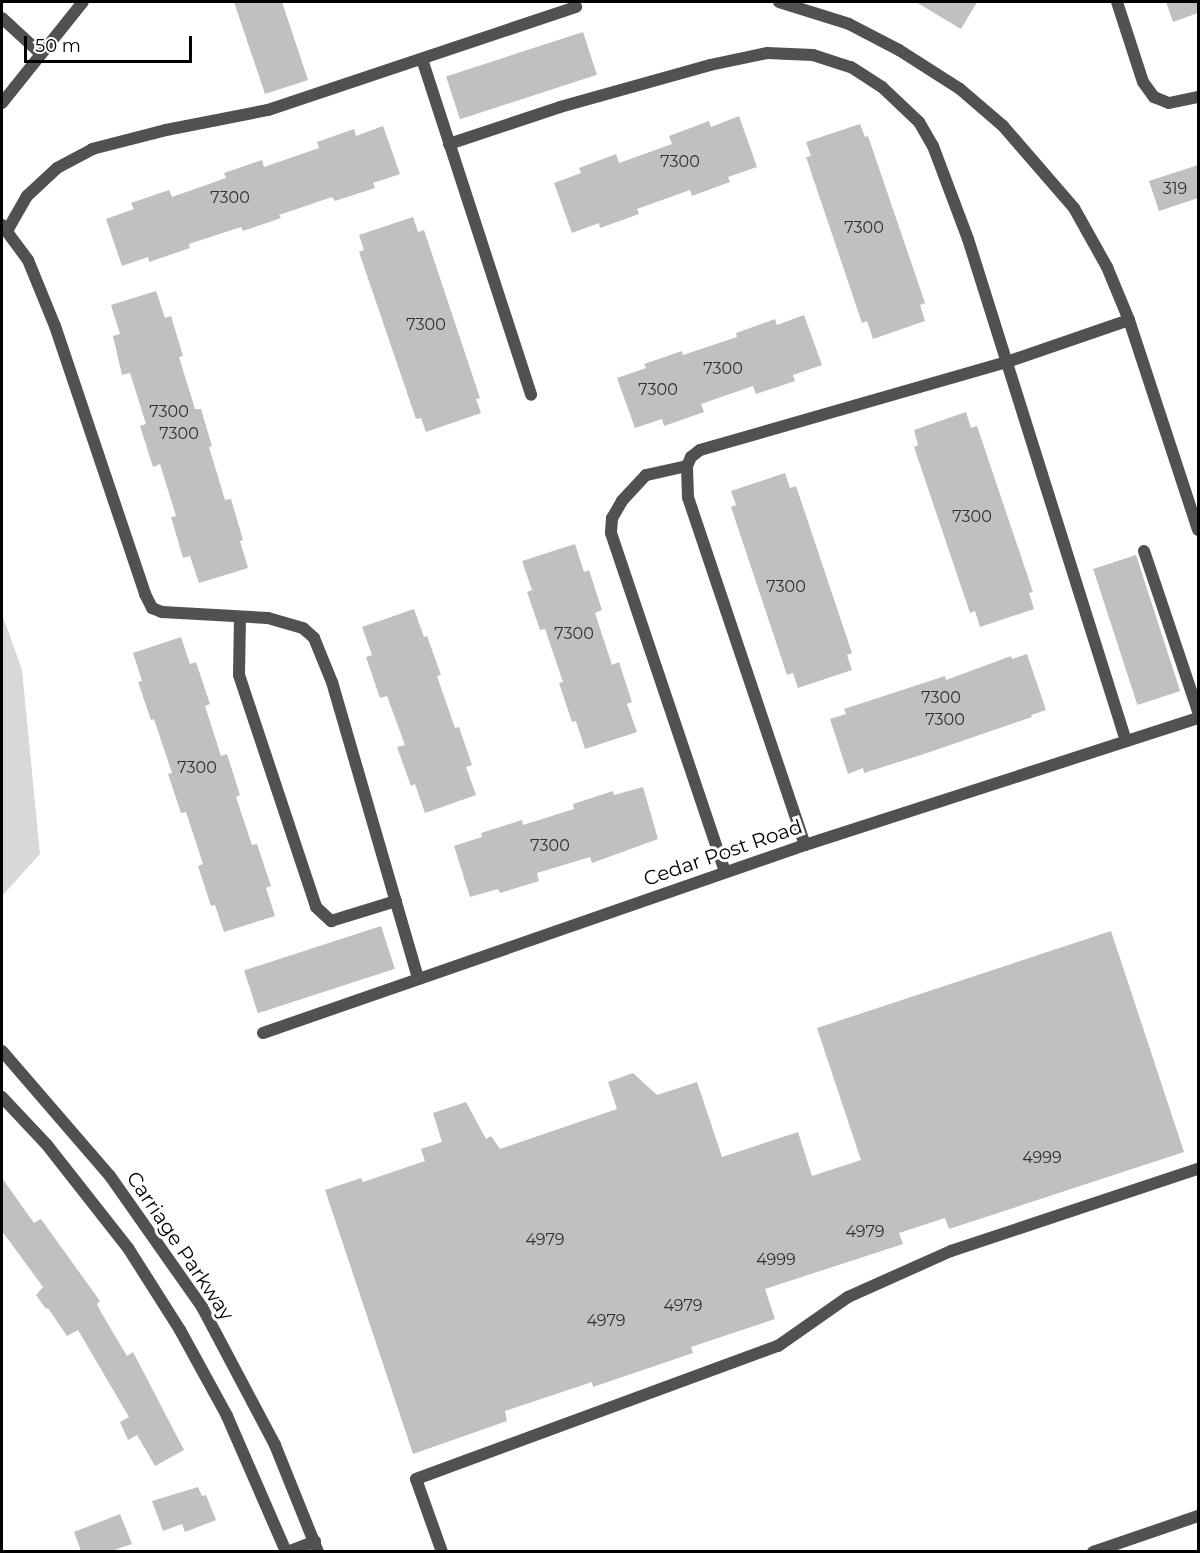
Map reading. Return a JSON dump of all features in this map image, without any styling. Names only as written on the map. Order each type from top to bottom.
[{"type":"street","points":[[2,103],[82,2]]},
{"type":"street","points":[[779,2],[849,24],[899,50],[960,89],[1003,126],[1074,207],[1107,267],[1129,320],[1198,530]]},
{"type":"street","points":[[1117,2],[1143,82],[1154,97],[1169,103],[1198,97]]},
{"type":"street","points":[[418,978],[332,682],[314,638],[303,628],[268,618],[162,612],[152,608],[145,594],[55,326],[28,260],[4,228],[27,196],[57,168],[92,149],[166,130],[268,110],[576,7]]},
{"type":"street","points":[[2,18],[41,54]]},
{"type":"street","points":[[449,144],[560,107],[710,65],[768,53],[813,55],[851,68],[882,87],[919,122],[933,146],[968,239],[1126,741]]},
{"type":"street","points":[[422,59],[531,395]]},
{"type":"street","points":[[725,872],[611,533],[612,518],[622,501],[646,475],[687,466],[700,450],[1007,362],[1129,320]]},
{"type":"street","points":[[687,466],[688,497],[805,845]]},
{"type":"street","points":[[1144,550],[1198,711]]},
{"type":"street","points":[[240,617],[239,675],[316,907],[331,921],[396,901]]},
{"type":"street","name":"Cedar Post Road","points":[[263,1033],[805,845],[1198,718]]},
{"type":"street","name":"Carriage Parkway","points":[[2,1051],[110,1176],[202,1307],[275,1445],[317,1546]]},
{"type":"street","points":[[2,1097],[47,1145],[128,1248],[180,1330],[227,1416],[287,1551],[317,1546]]},
{"type":"street","points":[[442,1551],[416,1479],[778,1346],[848,1297],[951,1251],[1198,1168]]},
{"type":"street","points":[[1093,1551],[1198,1516]]},
{"type":"shaded area","points":[[2,614],[22,670],[40,854],[2,896]]},
{"type":"building","points":[[234,2],[282,2],[308,80],[265,94]]},
{"type":"building","points":[[916,2],[977,2],[961,29]]},
{"type":"building","points":[[1166,2],[1198,2],[1198,13],[1173,22]]},
{"type":"building","points":[[583,32],[597,75],[460,119],[446,76]]},
{"type":"building","points":[[739,116],[757,167],[728,177],[730,182],[692,196],[690,190],[637,209],[639,214],[600,228],[599,223],[572,233],[554,183],[581,173],[579,168],[616,154],[619,163],[672,144],[669,136],[709,121],[711,127]]},
{"type":"building","points":[[860,124],[865,137],[868,136],[925,303],[920,305],[925,321],[873,339],[867,321],[862,323],[806,157],[811,156],[806,142]]},
{"type":"building","points":[[383,126],[400,174],[373,183],[375,188],[335,201],[332,197],[279,215],[281,218],[243,231],[241,227],[189,244],[190,248],[149,262],[148,257],[122,266],[106,219],[134,209],[131,203],[169,190],[172,197],[226,178],[224,173],[262,160],[264,167],[319,148],[317,142],[354,129],[356,136]]},
{"type":"building","points":[[1198,165],[1198,198],[1159,211],[1149,181]]},
{"type":"building","points":[[413,217],[418,232],[424,230],[480,398],[476,399],[481,413],[426,432],[421,418],[416,419],[359,252],[364,250],[359,235]]},
{"type":"building","points":[[156,291],[165,318],[171,316],[183,356],[179,357],[195,409],[201,409],[212,446],[209,447],[225,500],[231,499],[243,540],[240,541],[248,568],[199,583],[190,556],[183,558],[171,517],[176,516],[160,464],[153,467],[140,426],[146,424],[130,373],[122,375],[113,336],[120,334],[111,305]]},
{"type":"building","points":[[804,315],[822,365],[793,375],[795,381],[756,394],[753,386],[701,404],[704,412],[664,426],[662,419],[635,428],[617,378],[646,368],[644,364],[682,351],[683,355],[737,337],[736,333],[775,319],[777,325]]},
{"type":"building","points":[[966,412],[971,428],[977,426],[1033,592],[1029,593],[1034,609],[980,627],[975,611],[970,613],[914,447],[918,445],[914,430]]},
{"type":"building","points":[[785,473],[790,488],[796,486],[852,653],[847,655],[852,670],[798,688],[793,673],[787,675],[731,507],[736,505],[731,491]]},
{"type":"building","points":[[575,544],[584,572],[589,570],[602,610],[595,613],[612,665],[619,662],[632,702],[627,704],[637,732],[585,749],[576,721],[572,722],[559,683],[563,682],[545,629],[540,630],[527,592],[532,590],[522,561]]},
{"type":"building","points":[[1136,555],[1180,691],[1137,705],[1093,569]]},
{"type":"building","points":[[414,609],[424,637],[427,636],[441,675],[437,676],[455,728],[459,727],[472,765],[466,767],[476,795],[425,813],[415,784],[411,786],[397,747],[405,745],[387,696],[380,698],[366,657],[372,655],[362,627]]},
{"type":"building","points":[[181,637],[190,664],[196,662],[210,704],[205,706],[221,756],[227,754],[240,795],[236,797],[252,845],[257,844],[271,886],[266,888],[275,916],[224,932],[215,905],[211,906],[198,866],[203,864],[186,812],[181,813],[168,774],[172,773],[154,719],[151,720],[138,682],[142,681],[133,653]]},
{"type":"building","points":[[1027,654],[1046,710],[1031,715],[1032,717],[927,753],[864,773],[863,768],[848,774],[830,719],[846,714],[844,709],[945,676],[946,680],[1011,656],[1012,659]]},
{"type":"building","points":[[643,787],[658,839],[592,863],[590,857],[537,873],[539,881],[500,893],[498,889],[470,897],[454,846],[482,837],[481,833],[522,820],[523,825],[574,809],[573,804],[613,791],[614,795]]},
{"type":"building","points":[[381,926],[395,969],[258,1013],[244,970]]},
{"type":"building","points":[[1111,931],[1184,1152],[949,1229],[945,1218],[899,1233],[903,1244],[765,1289],[775,1319],[691,1347],[693,1353],[593,1387],[592,1382],[505,1411],[507,1421],[413,1454],[325,1190],[361,1178],[363,1182],[425,1161],[421,1149],[442,1142],[433,1113],[466,1102],[486,1139],[491,1136],[500,1149],[617,1109],[608,1082],[633,1073],[657,1095],[697,1082],[722,1157],[798,1132],[812,1176],[861,1160],[817,1028]]},
{"type":"building","points":[[2,1178],[34,1223],[41,1219],[100,1301],[97,1304],[102,1314],[127,1356],[133,1352],[184,1450],[155,1466],[137,1435],[128,1440],[120,1422],[129,1417],[78,1330],[67,1336],[48,1308],[46,1309],[36,1295],[43,1287],[2,1231]]},
{"type":"building","points":[[198,1487],[202,1496],[206,1495],[216,1520],[185,1532],[182,1524],[163,1531],[152,1501]]},
{"type":"building","points":[[120,1514],[132,1544],[111,1551],[81,1551],[74,1532]]}]
